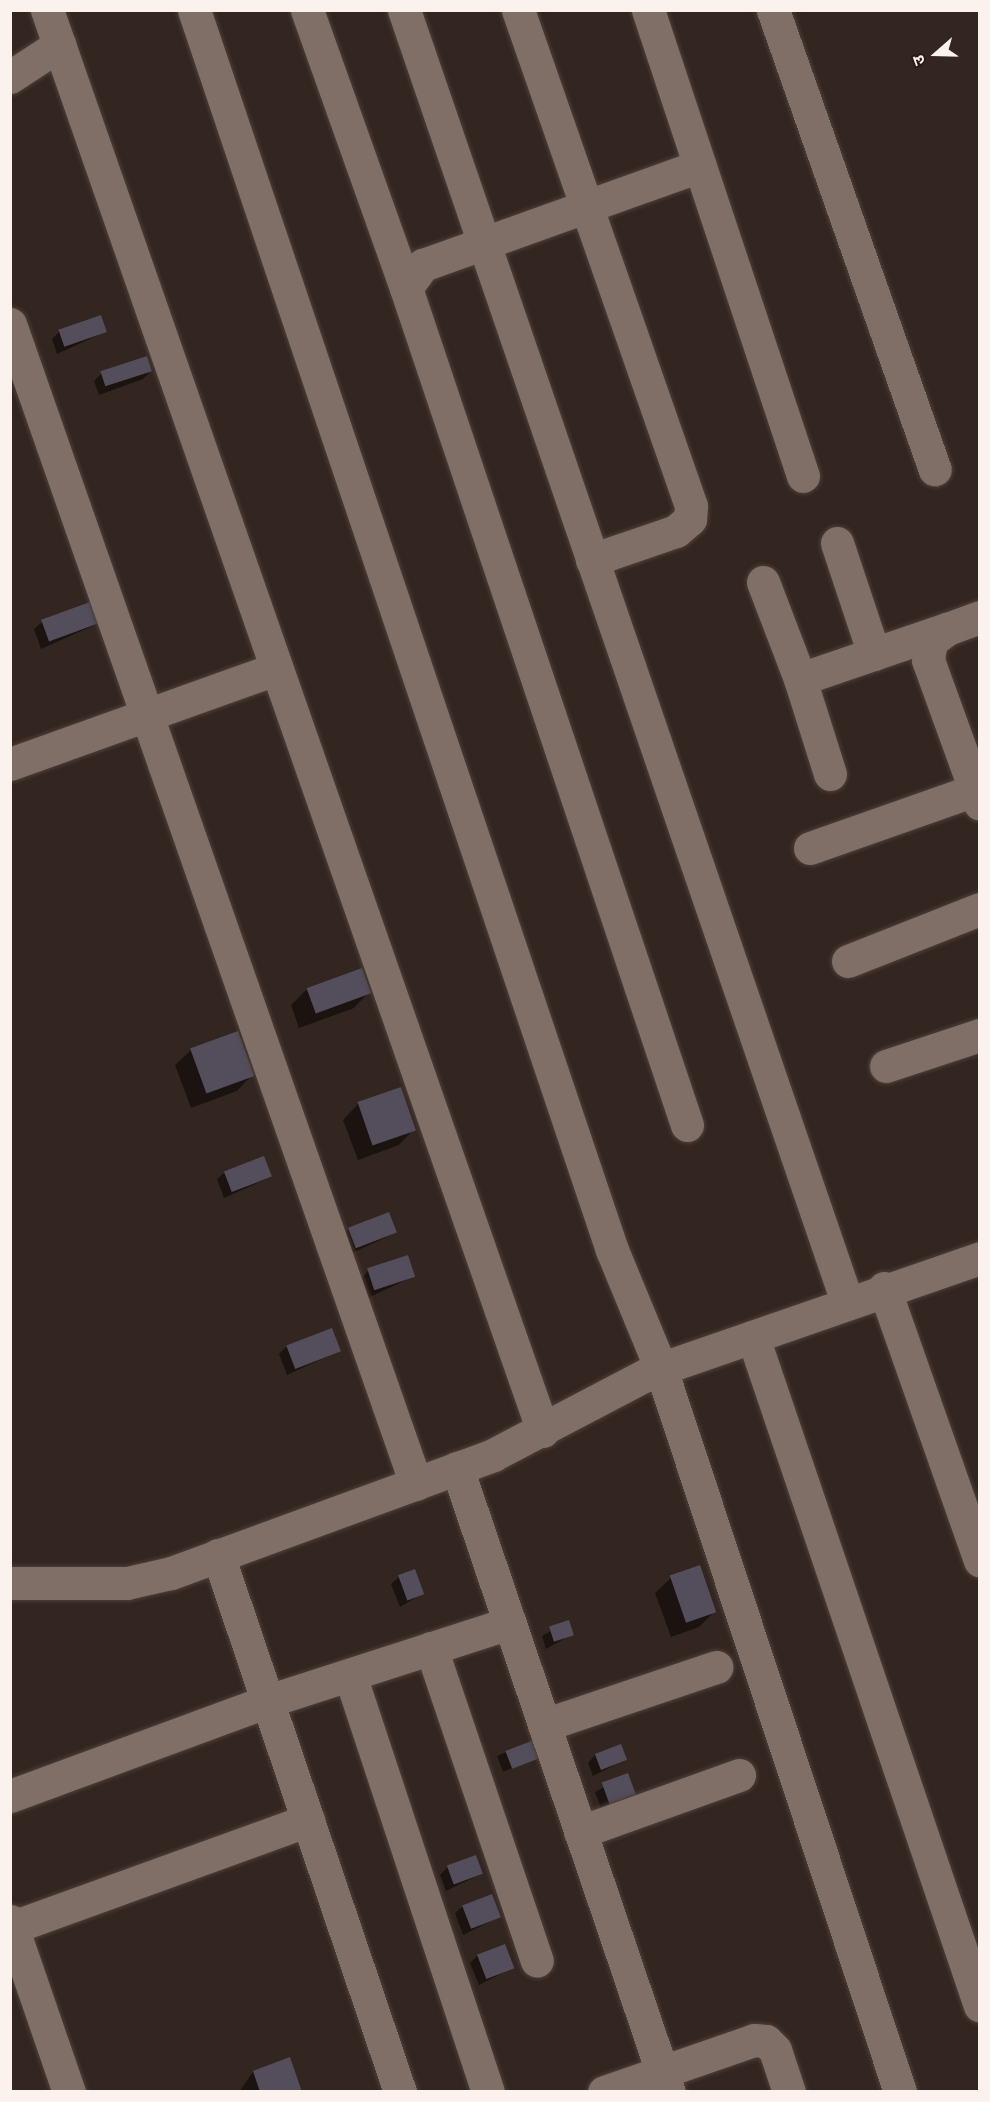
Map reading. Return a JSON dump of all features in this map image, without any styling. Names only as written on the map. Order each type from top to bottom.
[{"type":"street","points":[[194,10],[612,1250],[647,1374],[900,2091]]},
{"type":"street","points":[[307,10],[406,288],[687,1125]]},
{"type":"street","points":[[404,10],[847,1302]]},
{"type":"street","points":[[518,10],[691,506],[690,519],[676,531],[592,560]]},
{"type":"street","points":[[648,10],[803,476]]},
{"type":"street","points":[[773,10],[935,468]]},
{"type":"street","points":[[10,77],[54,30],[275,669],[543,1431]]},
{"type":"street","points":[[406,288],[423,265],[700,166]]},
{"type":"street","points":[[10,324],[416,1484]]},
{"type":"street","points":[[837,543],[874,654]]},
{"type":"street","points":[[763,582],[800,679],[830,774]]},
{"type":"street","points":[[800,679],[980,617]]},
{"type":"street","points":[[810,848],[978,794],[928,660],[931,641],[947,629]]},
{"type":"street","points":[[10,764],[275,669]]},
{"type":"street","points":[[848,961],[980,909]]},
{"type":"street","points":[[886,1066],[980,1035]]},
{"type":"street","points":[[10,1583],[127,1583],[219,1555],[457,1468],[543,1431],[647,1374],[884,1288],[980,1258]]},
{"type":"street","points":[[884,1288],[980,1560]]},
{"type":"street","points":[[753,1337],[980,2006]]},
{"type":"street","points":[[457,1468],[665,2081]]},
{"type":"street","points":[[219,1555],[400,2091]]},
{"type":"street","points":[[10,1796],[268,1701],[510,1623]]},
{"type":"street","points":[[431,1648],[537,1961]]},
{"type":"street","points":[[544,1725],[716,1667]]},
{"type":"street","points":[[350,1675],[488,2091]]},
{"type":"street","points":[[580,1832],[739,1775]]},
{"type":"street","points":[[69,2091],[12,1924],[308,1820]]},
{"type":"street","points":[[604,2091],[665,2081],[741,2044],[766,2041],[789,2091]]},
{"type":"building","points":[[101,315],[107,332],[64,347],[58,330]]},
{"type":"building","points":[[147,356],[152,371],[105,386],[100,371]]},
{"type":"building","points":[[90,602],[98,624],[49,641],[41,620]]},
{"type":"building","points":[[362,968],[371,993],[316,1014],[307,988]]},
{"type":"building","points":[[238,1031],[254,1076],[206,1094],[190,1048]]},
{"type":"building","points":[[401,1087],[416,1130],[372,1145],[358,1102]]},
{"type":"building","points":[[264,1156],[272,1177],[232,1192],[224,1171]]},
{"type":"building","points":[[389,1212],[397,1233],[356,1248],[348,1228]]},
{"type":"building","points":[[408,1255],[415,1277],[374,1290],[367,1268]]},
{"type":"building","points":[[332,1328],[341,1351],[295,1369],[286,1346]]},
{"type":"building","points":[[700,1565],[716,1612],[686,1623],[670,1575]]},
{"type":"building","points":[[415,1569],[424,1594],[407,1601],[398,1575]]},
{"type":"building","points":[[569,1620],[574,1635],[554,1642],[549,1626]]},
{"type":"building","points":[[539,1738],[546,1756],[512,1769],[505,1751]]},
{"type":"building","points":[[621,1744],[627,1760],[601,1770],[595,1754]]},
{"type":"building","points":[[628,1773],[636,1795],[610,1804],[602,1783]]},
{"type":"building","points":[[476,1855],[483,1874],[454,1884],[447,1866]]},
{"type":"building","points":[[492,1894],[501,1917],[471,1929],[462,1905]]},
{"type":"building","points":[[505,1944],[514,1968],[486,1979],[477,1955]]},
{"type":"building","points":[[290,2057],[302,2092],[260,2092],[253,2071]]}]
